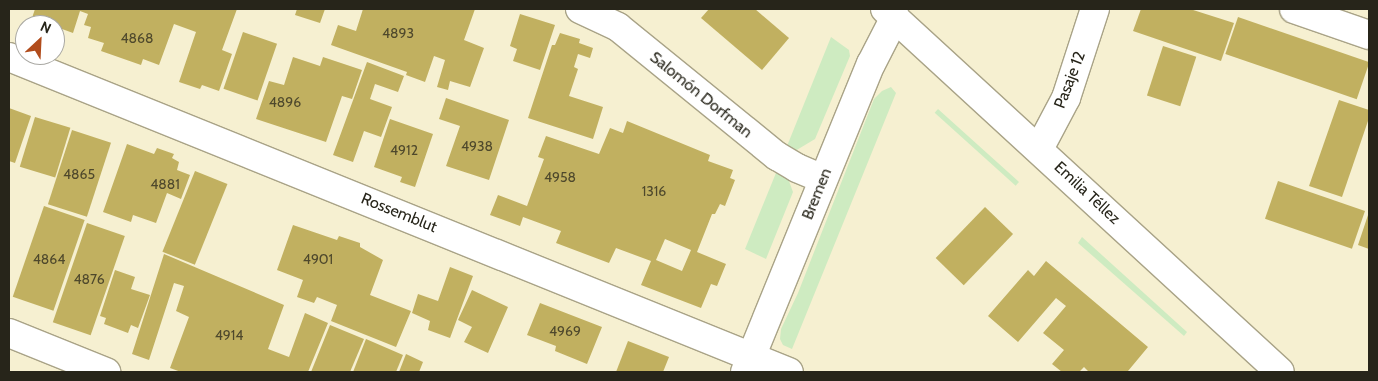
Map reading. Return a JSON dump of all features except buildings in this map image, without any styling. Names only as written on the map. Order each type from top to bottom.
[{"type":"street","name":"Salomón Dorfman","points":[[580,9],[618,27],[777,156],[796,168],[823,178]]},
{"type":"street","name":"Pasaje 12","points":[[1039,149],[1066,98],[1095,9]]},
{"type":"street","points":[[1294,9],[1369,35]]},
{"type":"street","name":"Bremen","points":[[748,364],[871,64],[890,13]]},
{"type":"street","name":"Emilia Téllez","points":[[890,13],[1282,370]]},
{"type":"street","name":"Rossemblut","points":[[9,57],[748,364],[789,372]]},
{"type":"street","points":[[9,333],[106,372]]},
{"type":"green space","points":[[831,37],[849,50],[850,56],[815,139],[795,151],[785,151]]},
{"type":"green space","points":[[891,87],[896,93],[792,349],[783,345],[780,339],[781,329],[798,293],[874,99],[882,91]]},
{"type":"green space","points":[[938,109],[1019,182],[1016,186],[935,113]]},
{"type":"green space","points":[[778,168],[786,173],[793,192],[766,259],[745,249]]},
{"type":"green space","points":[[1082,237],[1187,332],[1184,336],[1078,243]]}]
